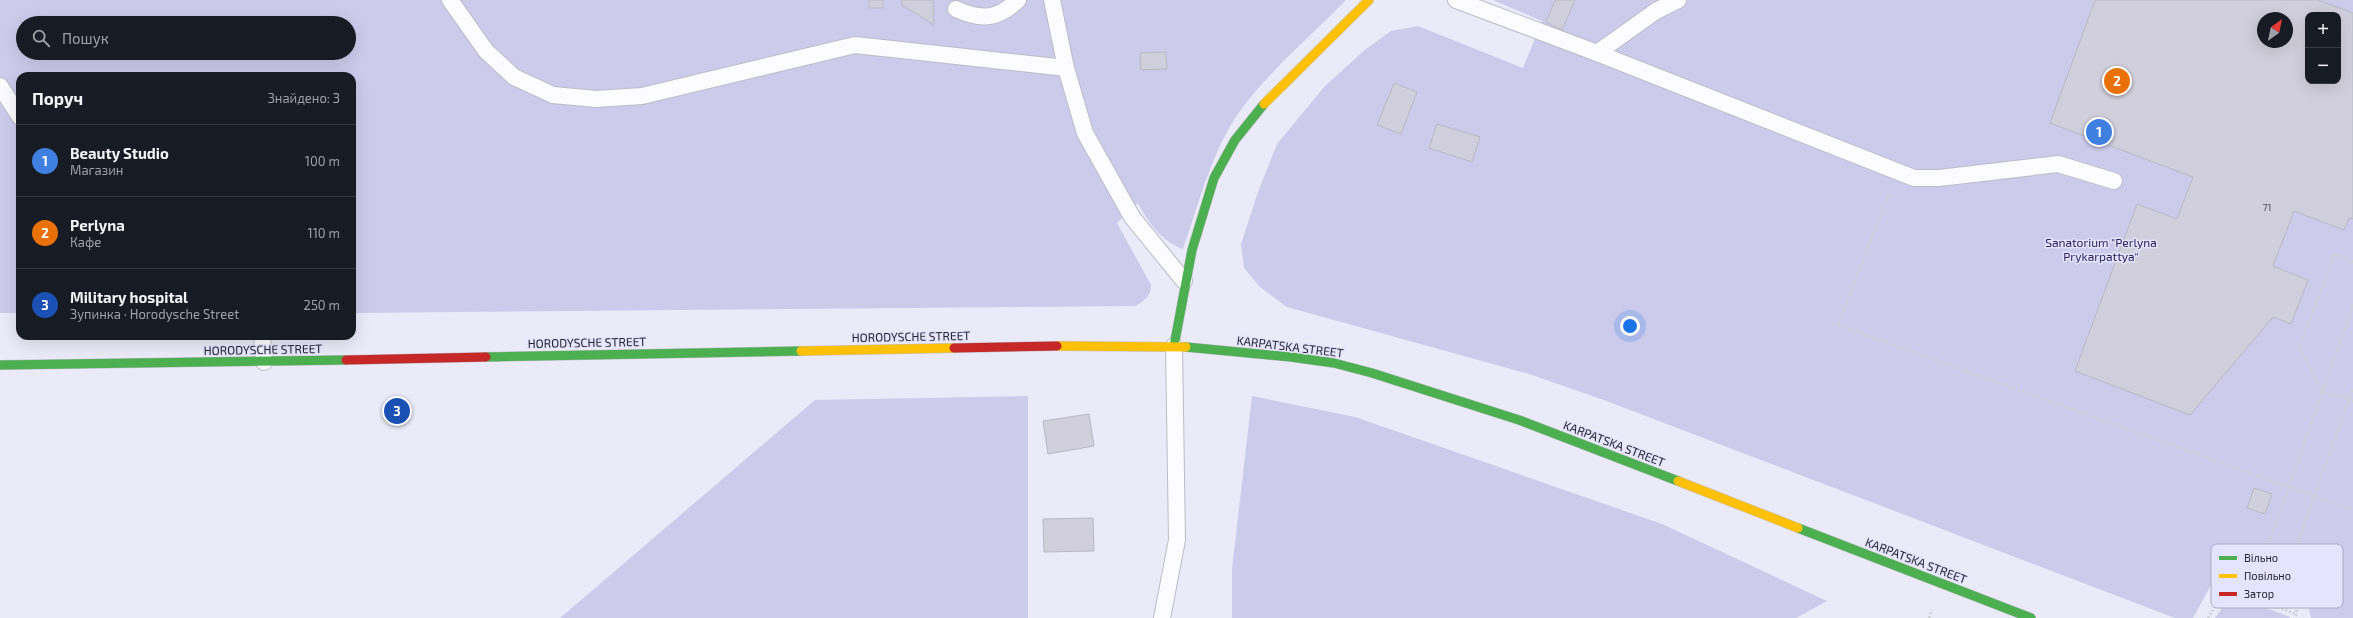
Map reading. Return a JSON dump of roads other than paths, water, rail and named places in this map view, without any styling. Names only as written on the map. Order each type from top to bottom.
[{"type":"street","points":[[1174,346],[1184,281],[1197,224],[1220,163],[1237,136],[1275,92],[1369,0]]},
{"type":"street","name":"HORODYSCHE STREET","points":[[0,365],[264,362],[1096,345],[1174,346]]},
{"type":"street","name":"KARPATSKA STREET","points":[[1174,346],[1291,357],[1334,363],[1402,382],[1519,420],[2031,618]]},
{"type":"lane","points":[[450,0],[486,51],[503,67],[514,77],[553,95],[596,99],[642,96],[855,45],[1066,68]]},
{"type":"lane","points":[[956,9],[976,16],[1000,15],[1018,0]]},
{"type":"lane","points":[[1052,0],[1066,68],[1085,133],[1132,217],[1184,281]]},
{"type":"lane","points":[[1456,0],[1597,53],[1914,178],[1939,178],[2058,164],[2114,182]]},
{"type":"lane","points":[[1597,53],[1656,11],[1678,0]]},
{"type":"lane","points":[[0,86],[16,111]]},
{"type":"lane","points":[[262,340],[264,362]]},
{"type":"lane","points":[[1162,618],[1177,540],[1174,346]]},
{"type":"place","name":"Perlyna","points":[[2117,81]]},
{"type":"place","name":"Beauty Studio","points":[[2099,132]]},
{"type":"place","name":"Military hospital","points":[[397,411]]},
{"type":"park label","name":"Sanatorium \"Perlyna Prykarpattya\"","points":[[2101,250]]}]
